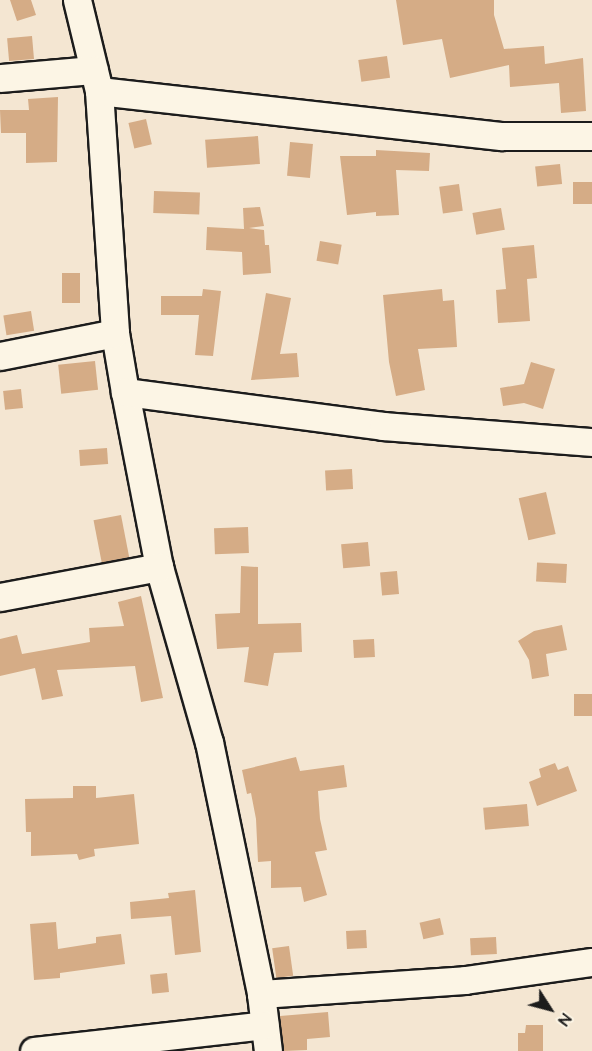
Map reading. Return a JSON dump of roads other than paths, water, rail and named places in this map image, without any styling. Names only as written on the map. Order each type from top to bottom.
[{"type":"street","points":[[34,1051],[266,1038],[261,994],[209,742],[159,567],[124,392],[115,333],[97,80],[77,0]]},
{"type":"street","points":[[0,78],[97,80],[502,136],[592,136]]},
{"type":"street","points":[[0,356],[115,333]]},
{"type":"street","points":[[124,392],[383,426],[592,442]]},
{"type":"street","points":[[0,597],[159,567]]},
{"type":"street","points":[[261,994],[465,980],[592,962]]}]
